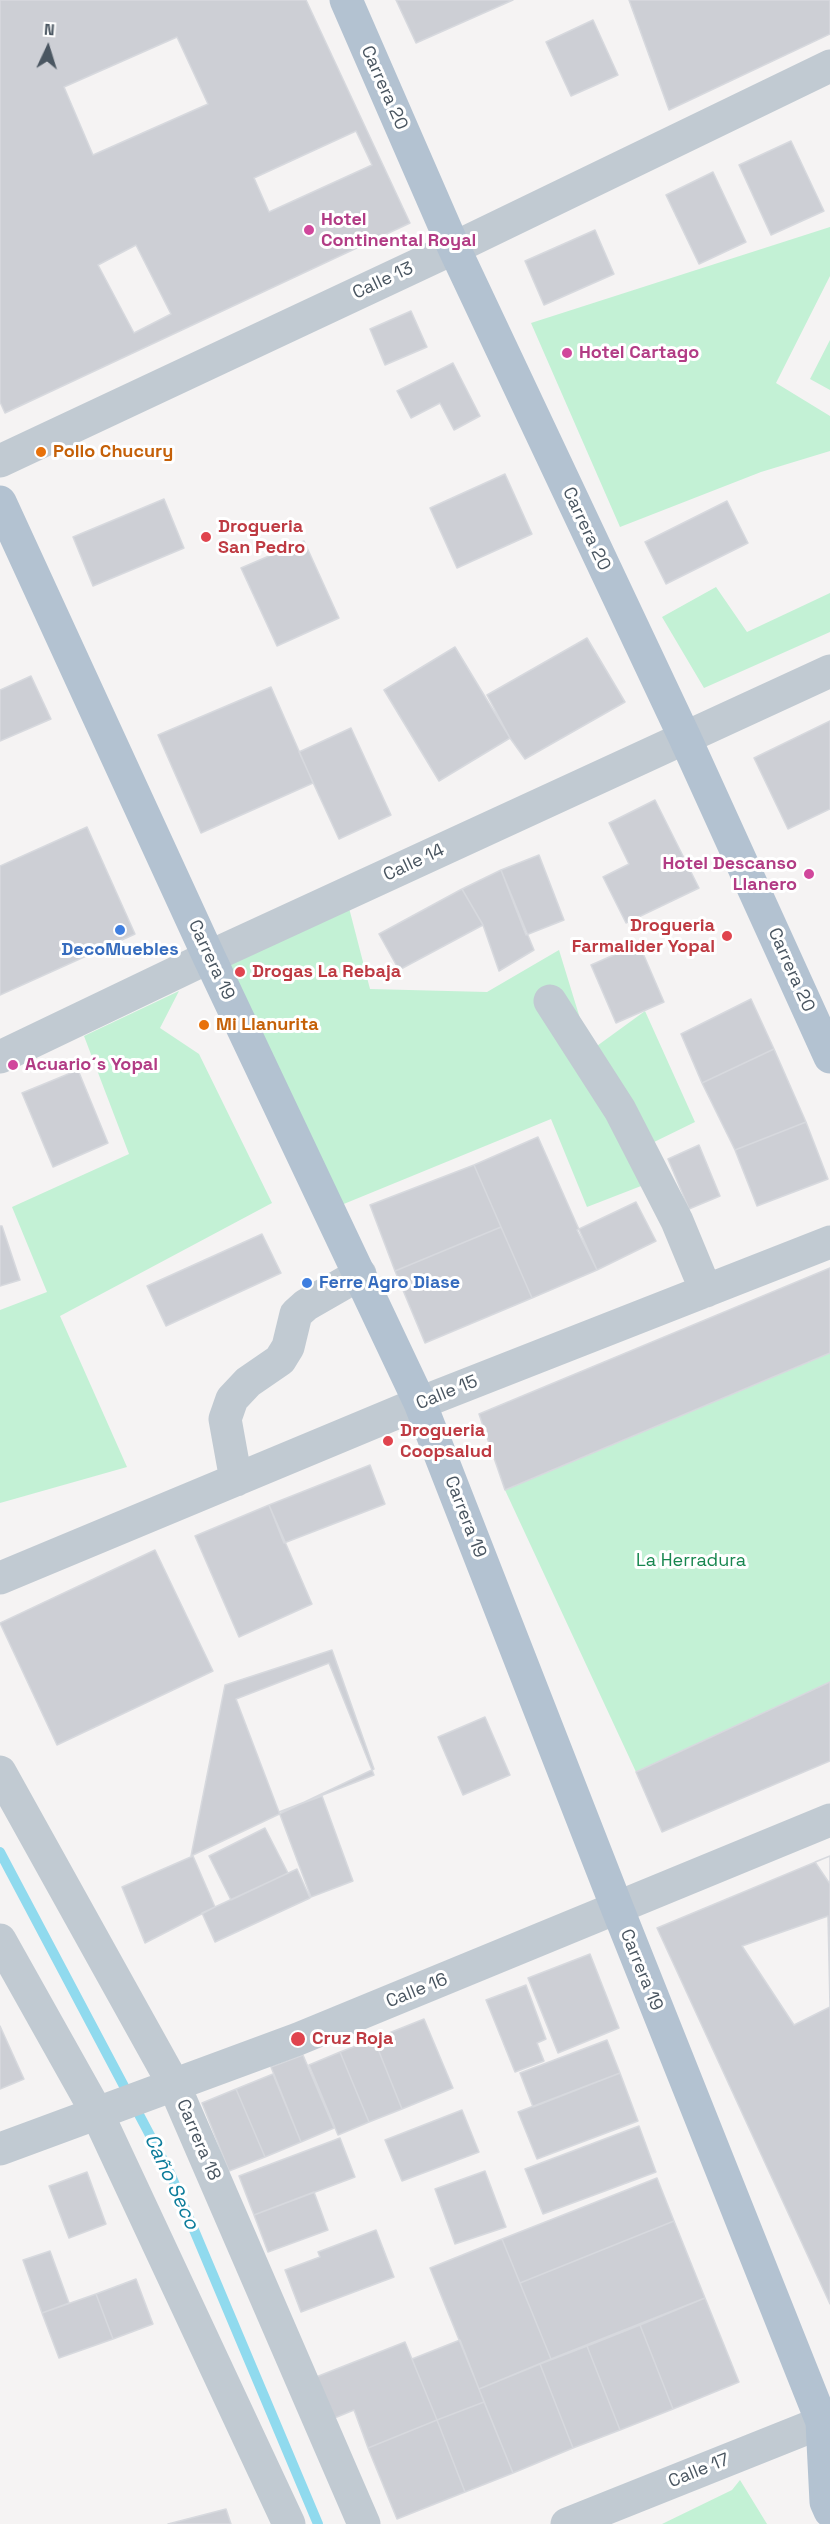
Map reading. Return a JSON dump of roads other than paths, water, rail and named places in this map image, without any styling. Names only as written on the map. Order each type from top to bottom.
[{"type":"main road","name":"Carrera 20","points":[[346,0],[454,248],[685,738],[830,1057]]},
{"type":"main road","name":"Carrera 19","points":[[0,502],[209,957],[420,1403],[618,1910],[827,2424],[826,2502],[830,2511]]},
{"type":"street","name":"Calle 13","points":[[0,461],[454,248],[830,66]]},
{"type":"street","name":"Calle 14","points":[[0,1058],[209,957],[830,671]]},
{"type":"street","points":[[550,1001],[621,1110],[677,1221],[706,1291]]},
{"type":"street","name":"Calle 15","points":[[0,1578],[420,1403],[830,1242]]},
{"type":"street","points":[[236,1480],[225,1419],[232,1399],[248,1382],[280,1360],[288,1347],[296,1314],[306,1305],[360,1274]]},
{"type":"street","name":"Carrera 18","points":[[0,1772],[169,2087],[364,2524]]},
{"type":"street","name":"Calle 16","points":[[0,2149],[298,2039],[618,1910],[830,1821]]},
{"type":"street","points":[[0,1940],[97,2113],[289,2524]]},
{"type":"street","name":"Calle 17","points":[[567,2524],[827,2424]]},
{"type":"waterway","name":"Caño Seco","points":[[0,1852],[170,2173],[318,2524]]},
{"type":"place","name":"Hotel Continental Royal","points":[[309,230]]},
{"type":"place","name":"Hotel Cartago","points":[[567,353]]},
{"type":"place","name":"Pollo Chucury","points":[[41,452]]},
{"type":"place","name":"Drogueria San Pedro","points":[[206,537]]},
{"type":"place","name":"Hotel Descanso Llanero","points":[[809,874]]},
{"type":"place","name":"DecoMuebles","points":[[120,930]]},
{"type":"place","name":"Drogueria Farmalider Yopal","points":[[727,936]]},
{"type":"place","name":"Drogas La Rebaja","points":[[240,972]]},
{"type":"place","name":"Mi Llanurita","points":[[204,1025]]},
{"type":"place","name":"Acuario´s Yopal","points":[[13,1065]]},
{"type":"place","name":"Ferre Agro Diase","points":[[307,1283]]},
{"type":"place","name":"Drogueria Coopsalud","points":[[388,1441]]},
{"type":"place","name":"Cruz Roja","points":[[298,2039]]},
{"type":"park label","name":"La Herradura","points":[[691,1561]]}]
